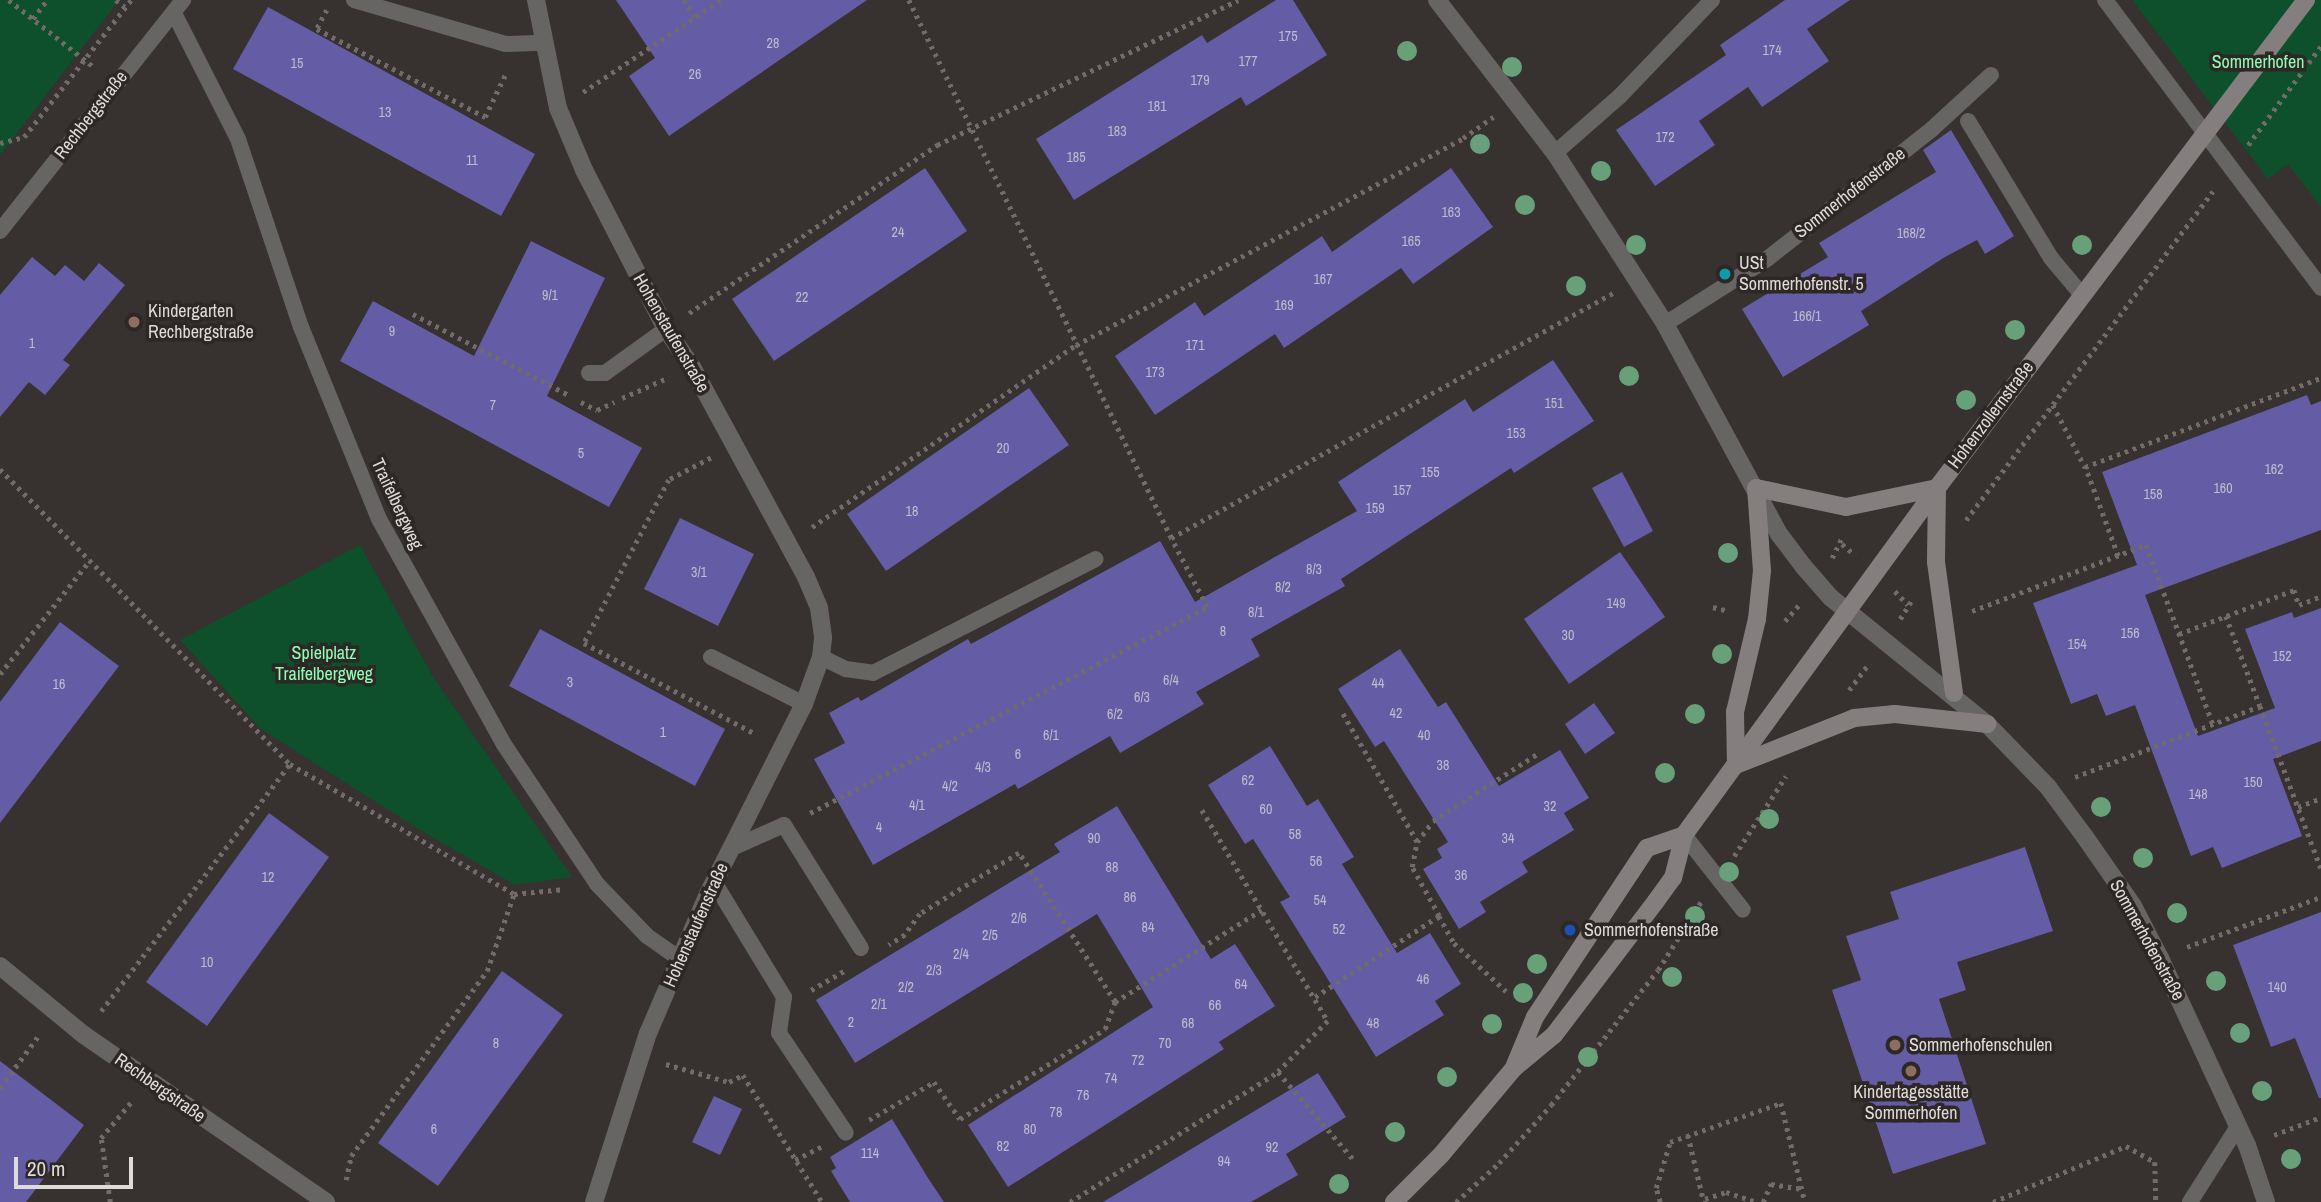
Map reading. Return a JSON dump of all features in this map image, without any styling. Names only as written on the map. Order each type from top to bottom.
[{"type":"street","name":"Hohenstaufenstraße","points":[[536,0],[558,108],[584,170],[666,329],[692,367],[789,543],[819,608],[821,657],[804,704],[730,849],[679,957],[642,1057],[594,1202]]},
{"type":"street","name":"Sommerhofenstraße","points":[[1437,0],[1555,153],[1665,324],[1779,534],[1815,580],[1847,610],[1954,693],[2048,787],[2133,906],[2247,1145],[2266,1202]]},
{"type":"street","name":"Hohenzollernstraße","points":[[1394,1202],[1441,1155],[1514,1069],[1554,1035],[1673,878],[1684,835],[1847,610],[2306,0]]},
{"type":"street","points":[[1954,693],[1936,562],[1937,488],[1846,507],[1756,488],[1762,571],[1757,619],[1735,712],[1736,765],[1854,718],[1895,714],[1987,724]]},
{"type":"street","name":"Hohenzollernstraße","points":[[1514,1069],[1535,1017],[1647,848],[1684,835]]},
{"type":"street","name":"Rechbergstraße","points":[[0,966],[84,1035],[326,1202]]},
{"type":"lane","points":[[354,0],[505,44],[543,43]]},
{"type":"lane","points":[[1555,153],[1620,96],[1712,0]]},
{"type":"lane","points":[[2105,0],[2321,288]]},
{"type":"lane","name":"Rechbergstraße","points":[[0,231],[179,6]]},
{"type":"lane","name":"Traifelbergweg","points":[[179,6],[239,139],[300,327],[379,519],[503,743],[597,884],[647,936],[679,957]]},
{"type":"lane","name":"Sommerhofenstraße","points":[[1665,324],[1766,259],[1932,129],[1991,75]]},
{"type":"lane","points":[[1968,121],[2051,258],[2082,295]]},
{"type":"lane","points":[[589,373],[605,373],[666,329]]},
{"type":"lane","points":[[821,657],[846,669],[873,673],[1096,559]]},
{"type":"lane","points":[[711,657],[804,704]]},
{"type":"lane","points":[[730,849],[784,825],[861,948]]},
{"type":"lane","points":[[1684,835],[1715,880],[1743,910]]},
{"type":"lane","points":[[714,883],[784,997],[779,1034],[846,1133]]},
{"type":"lane","points":[[2190,1202],[2237,1128]]},
{"type":"path","points":[[9,0],[115,84]]},
{"type":"path","points":[[33,19],[47,0]]},
{"type":"path","points":[[116,0],[125,7]]},
{"type":"path","points":[[0,144],[24,137],[131,0]]},
{"type":"path","points":[[333,0],[317,29],[485,117],[508,69],[543,43]]},
{"type":"path","points":[[684,0],[695,17]]},
{"type":"path","points":[[558,108],[721,0]]},
{"type":"path","points":[[784,825],[1207,607],[1076,345],[909,0]]},
{"type":"path","points":[[666,329],[937,145],[1238,0]]},
{"type":"path","points":[[1983,497],[2321,46]]},
{"type":"path","points":[[789,543],[1076,345],[1463,138],[1515,102]]},
{"type":"path","points":[[1171,538],[1636,279]]},
{"type":"path","points":[[413,314],[597,410],[692,367]]},
{"type":"path","points":[[2085,467],[2321,378]]},
{"type":"path","points":[[2053,405],[2085,467],[2118,556]]},
{"type":"path","points":[[735,446],[669,480],[584,643],[781,748]]},
{"type":"path","points":[[0,468],[290,764],[514,894],[597,884]]},
{"type":"path","points":[[1964,614],[2146,545],[2213,724]]},
{"type":"path","points":[[0,674],[90,560]]},
{"type":"path","points":[[2179,634],[2294,590],[2299,604],[2321,596]]},
{"type":"path","points":[[2226,616],[2321,868]]},
{"type":"path","points":[[2048,787],[2260,706]]},
{"type":"path","points":[[1341,710],[1417,842]]},
{"type":"path","points":[[1506,991],[1454,943],[1412,867],[1417,842],[1433,821],[1537,754]]},
{"type":"path","points":[[84,1035],[290,764]]},
{"type":"path","points":[[1456,1202],[1499,1163],[1551,1105],[1658,970],[1715,880],[1777,794]]},
{"type":"path","points":[[2298,807],[2321,798]]},
{"type":"path","points":[[1070,1202],[1278,1072],[1328,1021],[1202,810]]},
{"type":"path","points":[[886,946],[905,935],[920,914],[1020,853],[1115,1002]]},
{"type":"path","points":[[345,1190],[351,1156],[487,971],[514,894]]},
{"type":"path","points":[[2160,958],[2321,897]]},
{"type":"path","points":[[795,1160],[934,1082],[960,1119],[1105,1029],[1115,1002],[1261,910]]},
{"type":"path","points":[[1315,997],[1439,916]]},
{"type":"path","points":[[783,1007],[855,965]]},
{"type":"path","points":[[0,1087],[56,1013]]},
{"type":"path","points":[[642,1057],[729,1082],[743,1075],[822,1202]]},
{"type":"path","points":[[1278,1072],[1353,1159]]},
{"type":"path","points":[[110,1202],[101,1138],[148,1081]]},
{"type":"path","points":[[1660,1202],[1656,1188],[1670,1142],[1780,1103],[1804,1202]]},
{"type":"path","points":[[2247,1145],[2321,1117]]},
{"type":"path","points":[[1688,1135],[1704,1200],[1726,1192],[1756,1202]]},
{"type":"path","points":[[1993,1202],[2126,1146],[2155,1161],[2156,1202]]},
{"type":"path","points":[[1763,1202],[1771,1184],[1801,1189]]},
{"type":"green space","points":[[0,0],[119,0],[0,155]]},
{"type":"green space","name":"Sommerhofen","points":[[2132,0],[2321,0],[2321,207],[2288,164],[2268,179]]},
{"type":"green space","name":"Spielplatz Traifelbergweg","points":[[360,545],[433,677],[572,877],[515,885],[420,830],[261,729],[180,640]]},
{"type":"building","points":[[616,0],[867,0],[669,136],[629,76],[655,58]]},
{"type":"building","points":[[1276,0],[1293,0],[1327,55],[1246,106],[1241,97],[1074,200],[1036,139],[1202,35],[1207,43]]},
{"type":"building","points":[[1785,0],[1850,0],[1807,29],[1829,61],[1762,107],[1748,87],[1699,121],[1715,145],[1655,186],[1616,130],[1726,55],[1720,45]]},
{"type":"building","points":[[268,7],[535,154],[501,216],[233,69]]},
{"type":"building","points":[[1951,130],[2014,236],[1985,254],[1977,240],[1945,257],[1861,311],[1869,325],[1783,377],[1742,309],[1828,257],[1819,243],[1936,172],[1923,150]]},
{"type":"building","points":[[925,168],[967,231],[774,361],[732,299]]},
{"type":"building","points":[[1451,168],[1493,227],[1413,284],[1401,268],[1284,348],[1275,334],[1155,415],[1115,356],[1195,302],[1204,316],[1322,236],[1332,252]]},
{"type":"building","points":[[531,241],[605,278],[547,396],[642,448],[609,507],[340,361],[373,301],[474,356]]},
{"type":"building","name":"Kindergarten Rechbergstraße","points":[[32,257],[55,276],[65,265],[84,281],[99,263],[125,285],[63,360],[70,365],[45,395],[29,382],[0,417],[0,295]]},
{"type":"building","points":[[1553,360],[1594,421],[1514,473],[1511,468],[1341,579],[1345,586],[1251,639],[1260,656],[1196,692],[1204,704],[1120,753],[1110,736],[1018,789],[1015,784],[873,865],[814,759],[845,743],[829,713],[858,697],[861,701],[968,639],[971,644],[1160,541],[1195,602],[1357,511],[1338,482],[1465,399],[1473,412]]},
{"type":"building","points":[[1029,388],[1069,445],[886,571],[847,514]]},
{"type":"building","points":[[2307,395],[2311,405],[2321,401],[2321,530],[2145,595],[2198,736],[2275,708],[2245,629],[2292,612],[2294,618],[2321,608],[2321,741],[2273,759],[2302,836],[2222,868],[2213,847],[2191,856],[2135,705],[2106,716],[2097,694],[2071,704],[2033,603],[2137,565],[2102,472]]},
{"type":"building","points":[[1622,472],[1653,531],[1624,547],[1592,488]]},
{"type":"building","points":[[680,518],[754,554],[718,626],[644,589]]},
{"type":"building","points":[[1620,552],[1665,617],[1569,684],[1524,619]]},
{"type":"building","points":[[60,622],[119,666],[0,823],[0,702]]},
{"type":"building","points":[[540,629],[725,729],[695,786],[509,686]]},
{"type":"building","points":[[1400,649],[1438,707],[1446,702],[1499,786],[1560,750],[1589,798],[1564,813],[1574,830],[1522,862],[1528,872],[1480,902],[1486,912],[1459,929],[1423,869],[1442,858],[1437,849],[1448,842],[1384,741],[1375,747],[1338,689]]},
{"type":"building","points":[[1594,703],[1615,733],[1585,754],[1565,724]]},
{"type":"building","points":[[1270,746],[1307,806],[1318,799],[1354,857],[1342,864],[1397,953],[1430,933],[1461,984],[1435,1001],[1444,1015],[1376,1057],[1280,902],[1290,897],[1253,839],[1245,844],[1208,785]]},
{"type":"building","points":[[1117,806],[1211,959],[1235,944],[1275,1006],[1219,1042],[1224,1049],[1008,1187],[968,1125],[1153,1007],[1097,914],[855,1063],[816,1000],[1060,852],[1054,844]]},
{"type":"building","points":[[269,813],[329,857],[207,1026],[146,982]]},
{"type":"building","name":"Kindertagesstätte Sommerhofen","points":[[2025,847],[2053,931],[1957,962],[1966,990],[1939,999],[1986,1144],[1893,1174],[1832,990],[1861,980],[1846,936],[1899,919],[1890,892]]},
{"type":"building","points":[[2321,912],[2319,1098],[2295,1038],[2271,1047],[2233,945]]},
{"type":"building","points":[[502,971],[563,1015],[438,1186],[378,1143]]},
{"type":"building","points":[[0,1061],[84,1125],[26,1202],[0,1202]]},
{"type":"building","points":[[1318,1073],[1346,1117],[1286,1154],[1298,1175],[1251,1202],[1103,1202]]},
{"type":"building","points":[[714,1096],[742,1109],[720,1155],[692,1142]]},
{"type":"building","points":[[892,1119],[944,1202],[850,1202],[831,1171],[836,1168],[830,1157]]},
{"type":"place","name":"USt Sommerhofenstr. 5","points":[[1725,274]]},
{"type":"place","name":"Kindergarten Rechbergstraße","points":[[134,322]]},
{"type":"place","name":"Sommerhofenstraße","points":[[1570,930]]},
{"type":"place","name":"Sommerhofenschulen","points":[[1895,1045]]},
{"type":"place","name":"Kindertagesstätte Sommerhofen","points":[[1911,1071]]}]
